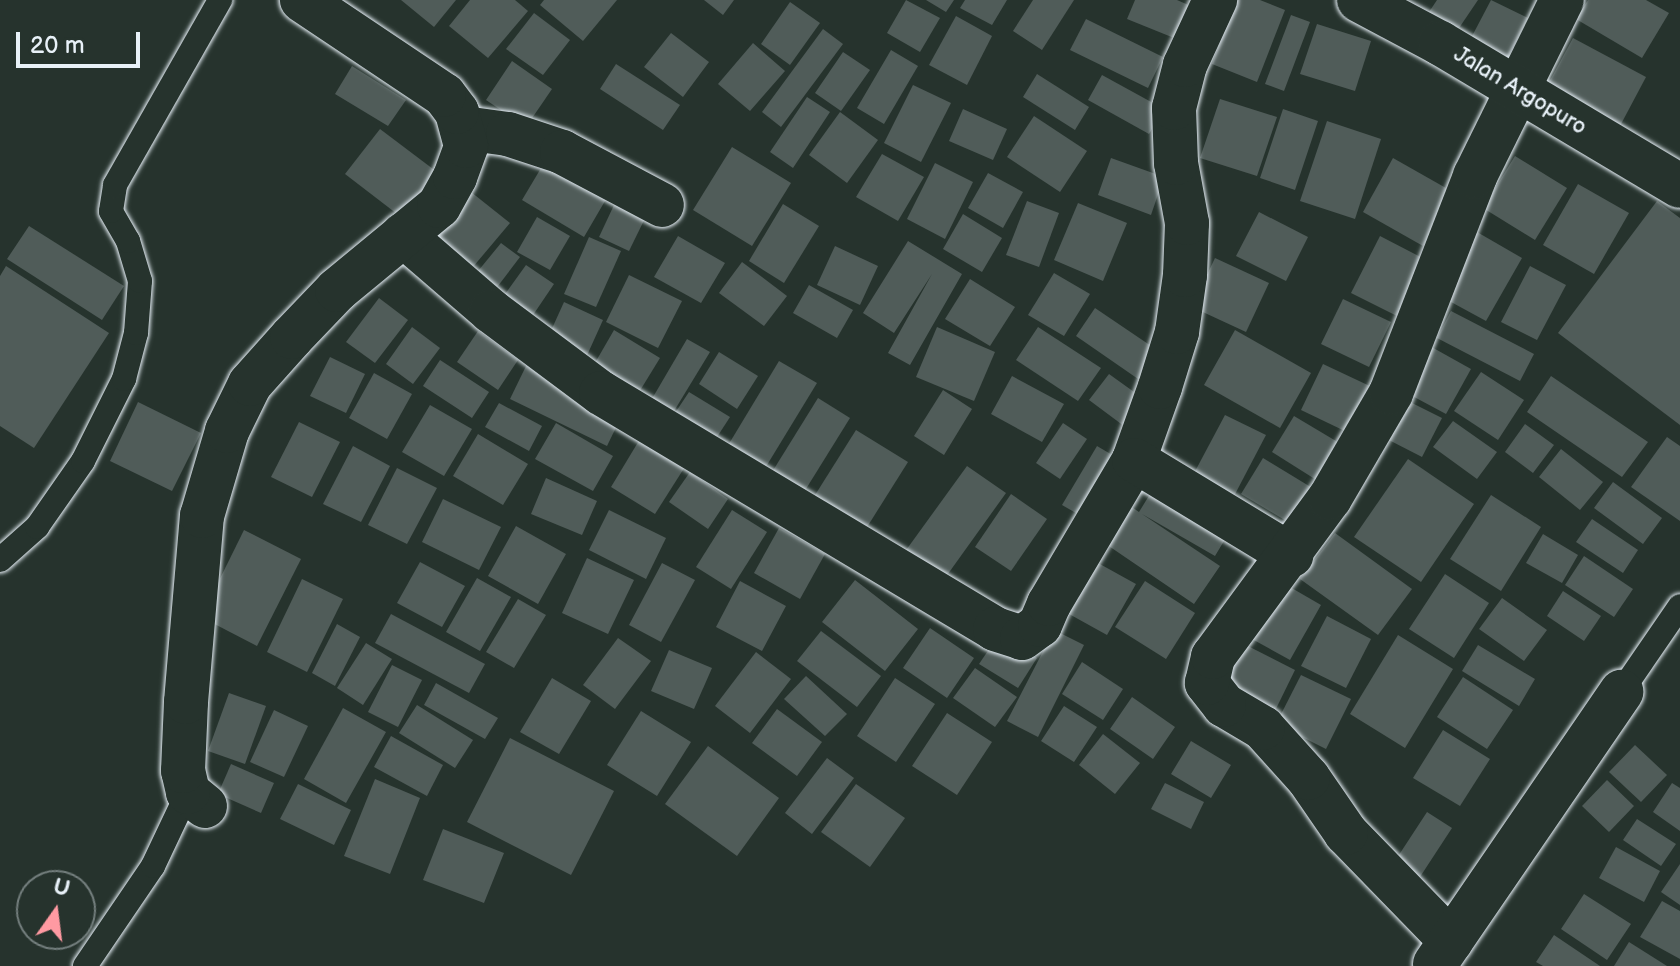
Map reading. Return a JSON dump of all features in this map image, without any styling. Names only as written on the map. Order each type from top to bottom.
[{"type":"street","points":[[197,799],[183,771],[197,562],[202,516],[227,431],[250,384],[337,290],[439,206],[455,177],[466,146],[464,128],[444,95],[302,0]]},
{"type":"street","points":[[403,235],[491,311],[601,393],[995,629],[1022,638],[1040,625],[1049,604],[1134,460],[1177,332],[1185,275],[1187,223],[1176,163],[1174,108],[1185,65],[1215,0]]},
{"type":"street","name":"Jalan Argopuro","points":[[1359,0],[1680,186]]},
{"type":"street","points":[[1562,0],[1475,176],[1391,393],[1330,498],[1213,657],[1207,683],[1224,705],[1263,728],[1308,778],[1346,833],[1442,954],[1621,692]]},
{"type":"street","points":[[464,128],[508,134],[562,152],[662,205]]},
{"type":"street","points":[[1134,460],[1291,555]]},
{"type":"lane","points":[[0,560],[37,527],[83,461],[124,379],[136,333],[140,281],[128,241],[111,211],[115,185],[220,0]]},
{"type":"lane","points":[[1621,692],[1680,606]]},
{"type":"lane","points":[[85,966],[197,799]]},
{"type":"building","points":[[401,0],[456,0],[434,27]]},
{"type":"building","points":[[470,0],[515,0],[528,11],[488,58],[449,26]]},
{"type":"building","points":[[544,0],[617,0],[583,41],[540,5]]},
{"type":"building","points":[[704,0],[734,0],[723,15]]},
{"type":"building","points":[[906,0],[940,18],[920,52],[887,33]]},
{"type":"building","points":[[926,0],[954,0],[946,12]]},
{"type":"building","points":[[965,0],[1007,0],[992,25],[960,8]]},
{"type":"building","points":[[1033,0],[1074,0],[1042,50],[1013,31]]},
{"type":"building","points":[[1135,0],[1177,0],[1193,7],[1179,40],[1127,19]]},
{"type":"building","points":[[1236,0],[1260,0],[1285,10],[1257,82],[1212,64]]},
{"type":"building","points":[[1437,0],[1478,0],[1457,31],[1429,12]]},
{"type":"building","points":[[1491,0],[1528,18],[1507,59],[1470,40]]},
{"type":"building","points":[[1588,0],[1646,0],[1669,13],[1642,58],[1576,19]]},
{"type":"building","points":[[790,2],[820,23],[790,65],[761,44]]},
{"type":"building","points":[[534,13],[570,40],[543,75],[506,49]]},
{"type":"building","points":[[1291,15],[1310,22],[1284,91],[1265,84]]},
{"type":"building","points":[[956,16],[992,36],[967,85],[929,65]]},
{"type":"building","points":[[1086,19],[1163,57],[1148,88],[1070,50]]},
{"type":"building","points":[[1317,24],[1371,41],[1355,91],[1300,74]]},
{"type":"building","points":[[823,29],[843,44],[781,127],[762,112]]},
{"type":"building","points":[[671,33],[709,62],[683,97],[644,67]]},
{"type":"building","points":[[1573,38],[1646,77],[1620,126],[1547,86]]},
{"type":"building","points":[[753,43],[785,71],[750,111],[718,84]]},
{"type":"building","points":[[891,50],[918,66],[884,124],[857,108]]},
{"type":"building","points":[[843,52],[870,70],[841,111],[815,93]]},
{"type":"building","points":[[512,61],[552,89],[526,127],[486,100]]},
{"type":"building","points":[[616,64],[680,105],[663,130],[600,89]]},
{"type":"building","points":[[352,66],[406,100],[388,126],[335,94]]},
{"type":"building","points":[[1037,74],[1089,107],[1075,130],[1023,97]]},
{"type":"building","points":[[1102,75],[1164,109],[1149,134],[1088,100]]},
{"type":"building","points":[[913,85],[951,103],[921,162],[884,143]]},
{"type":"building","points":[[807,97],[830,112],[793,168],[770,152]]},
{"type":"building","points":[[1220,99],[1277,117],[1257,176],[1200,158]]},
{"type":"building","points":[[963,109],[1007,129],[993,160],[949,141]]},
{"type":"building","points":[[1283,109],[1318,121],[1295,190],[1260,178]]},
{"type":"building","points":[[840,112],[878,140],[847,183],[809,155]]},
{"type":"building","points":[[1034,116],[1087,151],[1060,192],[1007,157]]},
{"type":"building","points":[[1327,121],[1381,139],[1355,219],[1300,201]]},
{"type":"building","points":[[380,129],[437,172],[401,217],[345,174]]},
{"type":"building","points":[[732,147],[791,183],[752,246],[693,210]]},
{"type":"building","points":[[550,153],[612,189],[584,237],[522,200]]},
{"type":"building","points":[[882,154],[924,177],[898,221],[856,197]]},
{"type":"building","points":[[1515,156],[1567,188],[1535,240],[1483,208]]},
{"type":"building","points":[[1111,158],[1164,177],[1151,215],[1098,195]]},
{"type":"building","points":[[1393,158],[1453,192],[1423,246],[1363,212]]},
{"type":"building","points":[[935,163],[973,182],[945,239],[907,219]]},
{"type":"building","points":[[988,173],[1023,192],[1003,228],[968,208]]},
{"type":"building","points":[[1578,184],[1629,213],[1594,274],[1543,245]]},
{"type":"building","points":[[622,188],[653,202],[629,251],[599,237]]},
{"type":"building","points":[[471,192],[510,223],[462,280],[423,249]]},
{"type":"building","points":[[1027,201],[1059,213],[1039,267],[1006,255]]},
{"type":"building","points":[[1657,201],[1680,218],[1680,425],[1558,333]]},
{"type":"building","points":[[1078,203],[1127,223],[1103,281],[1054,260]]},
{"type":"building","points":[[783,204],[819,226],[784,283],[749,261]]},
{"type":"building","points":[[1259,212],[1308,237],[1286,281],[1236,256]]},
{"type":"building","points":[[963,214],[1002,238],[982,272],[943,249]]},
{"type":"building","points":[[537,217],[570,236],[550,270],[517,252]]},
{"type":"building","points":[[29,226],[124,286],[102,320],[7,259]]},
{"type":"building","points":[[1477,232],[1522,258],[1486,321],[1440,296]]},
{"type":"building","points":[[678,236],[725,263],[701,303],[654,277]]},
{"type":"building","points":[[1380,236],[1436,265],[1407,321],[1351,293]]},
{"type":"building","points":[[589,237],[621,251],[596,307],[564,294]]},
{"type":"building","points":[[908,241],[962,274],[910,365],[888,353],[932,274],[894,333],[863,313]]},
{"type":"building","points":[[501,243],[520,257],[485,303],[465,287]]},
{"type":"building","points":[[835,246],[878,266],[860,305],[817,285]]},
{"type":"building","points":[[1215,258],[1269,283],[1246,332],[1192,307]]},
{"type":"building","points":[[742,262],[787,296],[764,326],[719,293]]},
{"type":"building","points":[[526,265],[554,284],[529,321],[500,301]]},
{"type":"building","points":[[6,266],[109,333],[34,448],[0,426],[0,276]]},
{"type":"building","points":[[1530,266],[1566,285],[1537,340],[1501,322]]},
{"type":"building","points":[[1054,273],[1090,294],[1064,336],[1028,315]]},
{"type":"building","points":[[629,275],[682,301],[658,348],[606,322]]},
{"type":"building","points":[[970,279],[1015,307],[990,346],[945,319]]},
{"type":"building","points":[[809,285],[853,310],[837,338],[793,313]]},
{"type":"building","points":[[379,298],[408,320],[375,363],[346,342]]},
{"type":"building","points":[[1343,299],[1391,322],[1369,367],[1321,344]]},
{"type":"building","points":[[564,302],[603,320],[584,362],[545,344]]},
{"type":"building","points":[[1095,308],[1160,352],[1141,381],[1076,336]]},
{"type":"building","points":[[1451,311],[1534,354],[1520,381],[1437,338]]},
{"type":"building","points":[[412,327],[440,348],[413,384],[386,364]]},
{"type":"building","points":[[937,327],[995,352],[974,401],[916,377]]},
{"type":"building","points":[[1038,327],[1101,368],[1078,401],[1016,360]]},
{"type":"building","points":[[614,330],[660,358],[633,402],[588,375]]},
{"type":"building","points":[[1235,330],[1311,373],[1280,428],[1204,385]]},
{"type":"building","points":[[478,331],[518,360],[498,390],[457,362]]},
{"type":"building","points":[[687,339],[710,352],[668,421],[646,409]]},
{"type":"building","points":[[1428,345],[1471,369],[1446,414],[1403,391]]},
{"type":"building","points":[[719,352],[758,376],[737,409],[699,384]]},
{"type":"building","points":[[330,357],[365,374],[346,413],[310,396]]},
{"type":"building","points":[[440,360],[489,392],[472,418],[423,386]]},
{"type":"building","points":[[779,361],[817,383],[761,475],[724,452]]},
{"type":"building","points":[[527,364],[624,411],[607,446],[510,399]]},
{"type":"building","points":[[1323,364],[1374,388],[1351,434],[1301,410]]},
{"type":"building","points":[[1481,372],[1524,400],[1498,440],[1454,411]]},
{"type":"building","points":[[374,373],[412,394],[387,439],[349,418]]},
{"type":"building","points":[[1109,374],[1148,402],[1128,429],[1089,400]]},
{"type":"building","points":[[1012,376],[1064,404],[1042,442],[991,414]]},
{"type":"building","points":[[1551,376],[1648,442],[1622,477],[1527,412]]},
{"type":"building","points":[[943,390],[972,409],[944,455],[914,436]]},
{"type":"building","points":[[689,392],[730,417],[708,451],[667,425]]},
{"type":"building","points":[[818,398],[850,418],[796,505],[764,485]]},
{"type":"building","points":[[1404,399],[1442,418],[1422,457],[1385,438]]},
{"type":"building","points":[[138,402],[201,433],[172,491],[110,461]]},
{"type":"building","points":[[499,403],[542,426],[529,451],[485,427]]},
{"type":"building","points":[[430,405],[472,429],[444,476],[402,452]]},
{"type":"building","points":[[1225,415],[1266,435],[1233,498],[1192,477]]},
{"type":"building","points":[[1294,416],[1341,444],[1318,481],[1272,452]]},
{"type":"building","points":[[1453,421],[1497,452],[1477,479],[1433,447]]},
{"type":"building","points":[[299,422],[340,442],[312,497],[271,477]]},
{"type":"building","points":[[556,423],[613,456],[593,491],[535,459]]},
{"type":"building","points":[[1063,423],[1087,439],[1060,479],[1036,463]]},
{"type":"building","points":[[1525,424],[1554,445],[1533,473],[1505,452]]},
{"type":"building","points":[[856,430],[908,462],[857,543],[805,511]]},
{"type":"building","points":[[478,434],[528,464],[503,505],[453,476]]},
{"type":"building","points":[[643,434],[688,462],[655,514],[611,487]]},
{"type":"building","points":[[1667,437],[1680,446],[1680,521],[1631,487]]},
{"type":"building","points":[[353,446],[390,466],[361,522],[323,504]]},
{"type":"building","points":[[1097,446],[1131,466],[1095,524],[1062,505]]},
{"type":"building","points":[[1561,449],[1603,482],[1580,510],[1539,477]]},
{"type":"building","points":[[1263,458],[1314,489],[1293,525],[1241,494]]},
{"type":"building","points":[[1408,459],[1474,504],[1421,582],[1354,537]]},
{"type":"building","points":[[967,466],[1006,493],[935,592],[896,564]]},
{"type":"building","points":[[397,468],[437,488],[407,544],[368,525]]},
{"type":"building","points":[[690,472],[728,499],[708,529],[669,502]]},
{"type":"building","points":[[546,478],[597,501],[582,535],[531,514]]},
{"type":"building","points":[[1158,481],[1233,526],[1215,556],[1142,514],[1220,566],[1194,604],[1097,538],[1123,501],[1139,512]]},
{"type":"building","points":[[1613,482],[1662,518],[1643,544],[1594,508]]},
{"type":"building","points":[[1011,494],[1047,519],[1011,571],[975,547]]},
{"type":"building","points":[[1491,495],[1541,527],[1501,591],[1450,559]]},
{"type":"building","points":[[443,499],[501,527],[479,570],[422,542]]},
{"type":"building","points":[[609,510],[666,538],[646,579],[589,550]]},
{"type":"building","points":[[732,510],[767,532],[731,589],[696,567]]},
{"type":"building","points":[[1592,519],[1638,550],[1623,573],[1576,542]]},
{"type":"building","points":[[516,526],[566,554],[538,604],[488,576]]},
{"type":"building","points":[[779,528],[825,554],[800,599],[754,573]]},
{"type":"building","points":[[244,530],[301,559],[257,646],[201,617]]},
{"type":"building","points":[[1335,533],[1412,589],[1378,635],[1300,579]]},
{"type":"building","points":[[1543,534],[1578,555],[1562,583],[1526,563]]},
{"type":"building","points":[[1584,556],[1633,589],[1614,617],[1565,585]]},
{"type":"building","points":[[587,558],[634,580],[608,634],[562,613]]},
{"type":"building","points":[[420,562],[465,586],[442,627],[397,603]]},
{"type":"building","points":[[662,563],[695,580],[661,642],[629,625]]},
{"type":"building","points":[[1098,563],[1136,584],[1107,635],[1069,614]]},
{"type":"building","points":[[1445,574],[1489,603],[1454,658],[1409,629]]},
{"type":"building","points":[[477,578],[511,597],[480,651],[446,632]]},
{"type":"building","points":[[302,579],[343,599],[307,672],[267,652]]},
{"type":"building","points":[[855,580],[918,629],[885,671],[822,622]]},
{"type":"building","points":[[740,581],[786,606],[762,651],[716,627]]},
{"type":"building","points":[[1145,581],[1195,613],[1166,659],[1115,627]]},
{"type":"building","points":[[1283,583],[1321,605],[1290,660],[1252,639]]},
{"type":"building","points":[[1563,591],[1601,616],[1584,641],[1547,616]]},
{"type":"building","points":[[1502,598],[1547,630],[1524,661],[1479,629]]},
{"type":"building","points":[[518,599],[546,615],[514,668],[486,652]]},
{"type":"building","points":[[391,614],[485,664],[469,693],[375,643]]},
{"type":"building","points":[[1327,616],[1371,639],[1346,688],[1301,666]]},
{"type":"building","points":[[337,624],[360,637],[335,686],[312,673]]},
{"type":"building","points":[[930,628],[974,658],[947,698],[903,668]]},
{"type":"building","points":[[1054,630],[1084,645],[1038,737],[1007,721]]},
{"type":"building","points":[[821,631],[881,676],[857,707],[797,661]]},
{"type":"building","points":[[1000,633],[1037,658],[1018,688],[979,664]]},
{"type":"building","points":[[1398,635],[1453,669],[1405,748],[1350,714]]},
{"type":"building","points":[[618,638],[651,661],[615,709],[583,685]]},
{"type":"building","points":[[366,643],[392,659],[363,705],[337,688]]},
{"type":"building","points":[[1242,643],[1295,670],[1271,719],[1217,693]]},
{"type":"building","points":[[1478,645],[1535,679],[1519,706],[1462,671]]},
{"type":"building","points":[[669,650],[712,668],[694,709],[651,691]]},
{"type":"building","points":[[756,652],[791,679],[750,733],[715,706]]},
{"type":"building","points":[[1082,662],[1123,689],[1103,720],[1062,694]]},
{"type":"building","points":[[392,665],[422,680],[398,727],[368,712]]},
{"type":"building","points":[[975,668],[1017,697],[995,727],[953,698]]},
{"type":"building","points":[[1301,675],[1351,699],[1326,749],[1276,724]]},
{"type":"building","points":[[806,676],[847,714],[825,736],[784,699]]},
{"type":"building","points":[[1463,677],[1513,710],[1487,749],[1437,717]]},
{"type":"building","points":[[552,678],[591,701],[559,754],[520,732]]},
{"type":"building","points":[[895,678],[935,704],[896,762],[857,736]]},
{"type":"building","points":[[436,683],[498,718],[485,739],[424,705]]},
{"type":"building","points":[[229,693],[266,706],[245,764],[208,751]]},
{"type":"building","points":[[1132,697],[1175,727],[1153,759],[1110,729]]},
{"type":"building","points":[[417,705],[473,740],[455,768],[399,733]]},
{"type":"building","points":[[1064,706],[1097,727],[1074,762],[1041,741]]},
{"type":"building","points":[[343,708],[386,732],[346,803],[304,779]]},
{"type":"building","points":[[777,709],[822,742],[797,776],[752,743]]},
{"type":"building","points":[[274,710],[308,726],[284,777],[250,762]]},
{"type":"building","points":[[641,711],[691,742],[657,796],[607,765]]},
{"type":"building","points":[[947,713],[992,742],[957,795],[912,766]]},
{"type":"building","points":[[1443,730],[1490,759],[1460,806],[1413,778]]},
{"type":"building","points":[[1103,734],[1140,763],[1115,794],[1079,765]]},
{"type":"building","points":[[391,736],[443,765],[427,796],[374,767]]},
{"type":"building","points":[[510,738],[614,791],[571,875],[467,822]]},
{"type":"building","points":[[1191,741],[1231,765],[1211,798],[1171,774]]},
{"type":"building","points":[[1635,745],[1667,775],[1641,802],[1609,772]]},
{"type":"building","points":[[708,746],[779,798],[737,856],[665,804]]},
{"type":"building","points":[[827,758],[854,778],[812,834],[785,813]]},
{"type":"building","points":[[231,764],[274,783],[261,813],[218,794]]},
{"type":"building","points":[[375,779],[420,798],[390,874],[344,856]]},
{"type":"building","points":[[1607,780],[1634,806],[1609,832],[1582,806]]},
{"type":"building","points":[[1165,783],[1204,802],[1191,829],[1151,809]]},
{"type":"building","points":[[1672,783],[1680,788],[1680,831],[1653,812]]},
{"type":"building","points":[[298,784],[351,810],[334,845],[280,819]]},
{"type":"building","points":[[856,784],[905,818],[870,867],[821,832]]},
{"type":"building","points":[[1427,812],[1452,828],[1418,880],[1393,864]]},
{"type":"building","points":[[1637,819],[1676,844],[1661,866],[1623,840]]},
{"type":"building","points":[[443,829],[504,853],[484,903],[423,880]]},
{"type":"building","points":[[1616,847],[1660,871],[1644,902],[1599,878]]},
{"type":"building","points":[[1680,864],[1680,905],[1661,892]]},
{"type":"building","points":[[1584,894],[1631,924],[1607,960],[1561,929]]},
{"type":"building","points":[[1662,901],[1680,911],[1680,959],[1640,937]]},
{"type":"building","points":[[1554,935],[1600,966],[1543,966],[1536,962]]},
{"type":"building","points":[[1629,942],[1667,966],[1614,966]]}]
